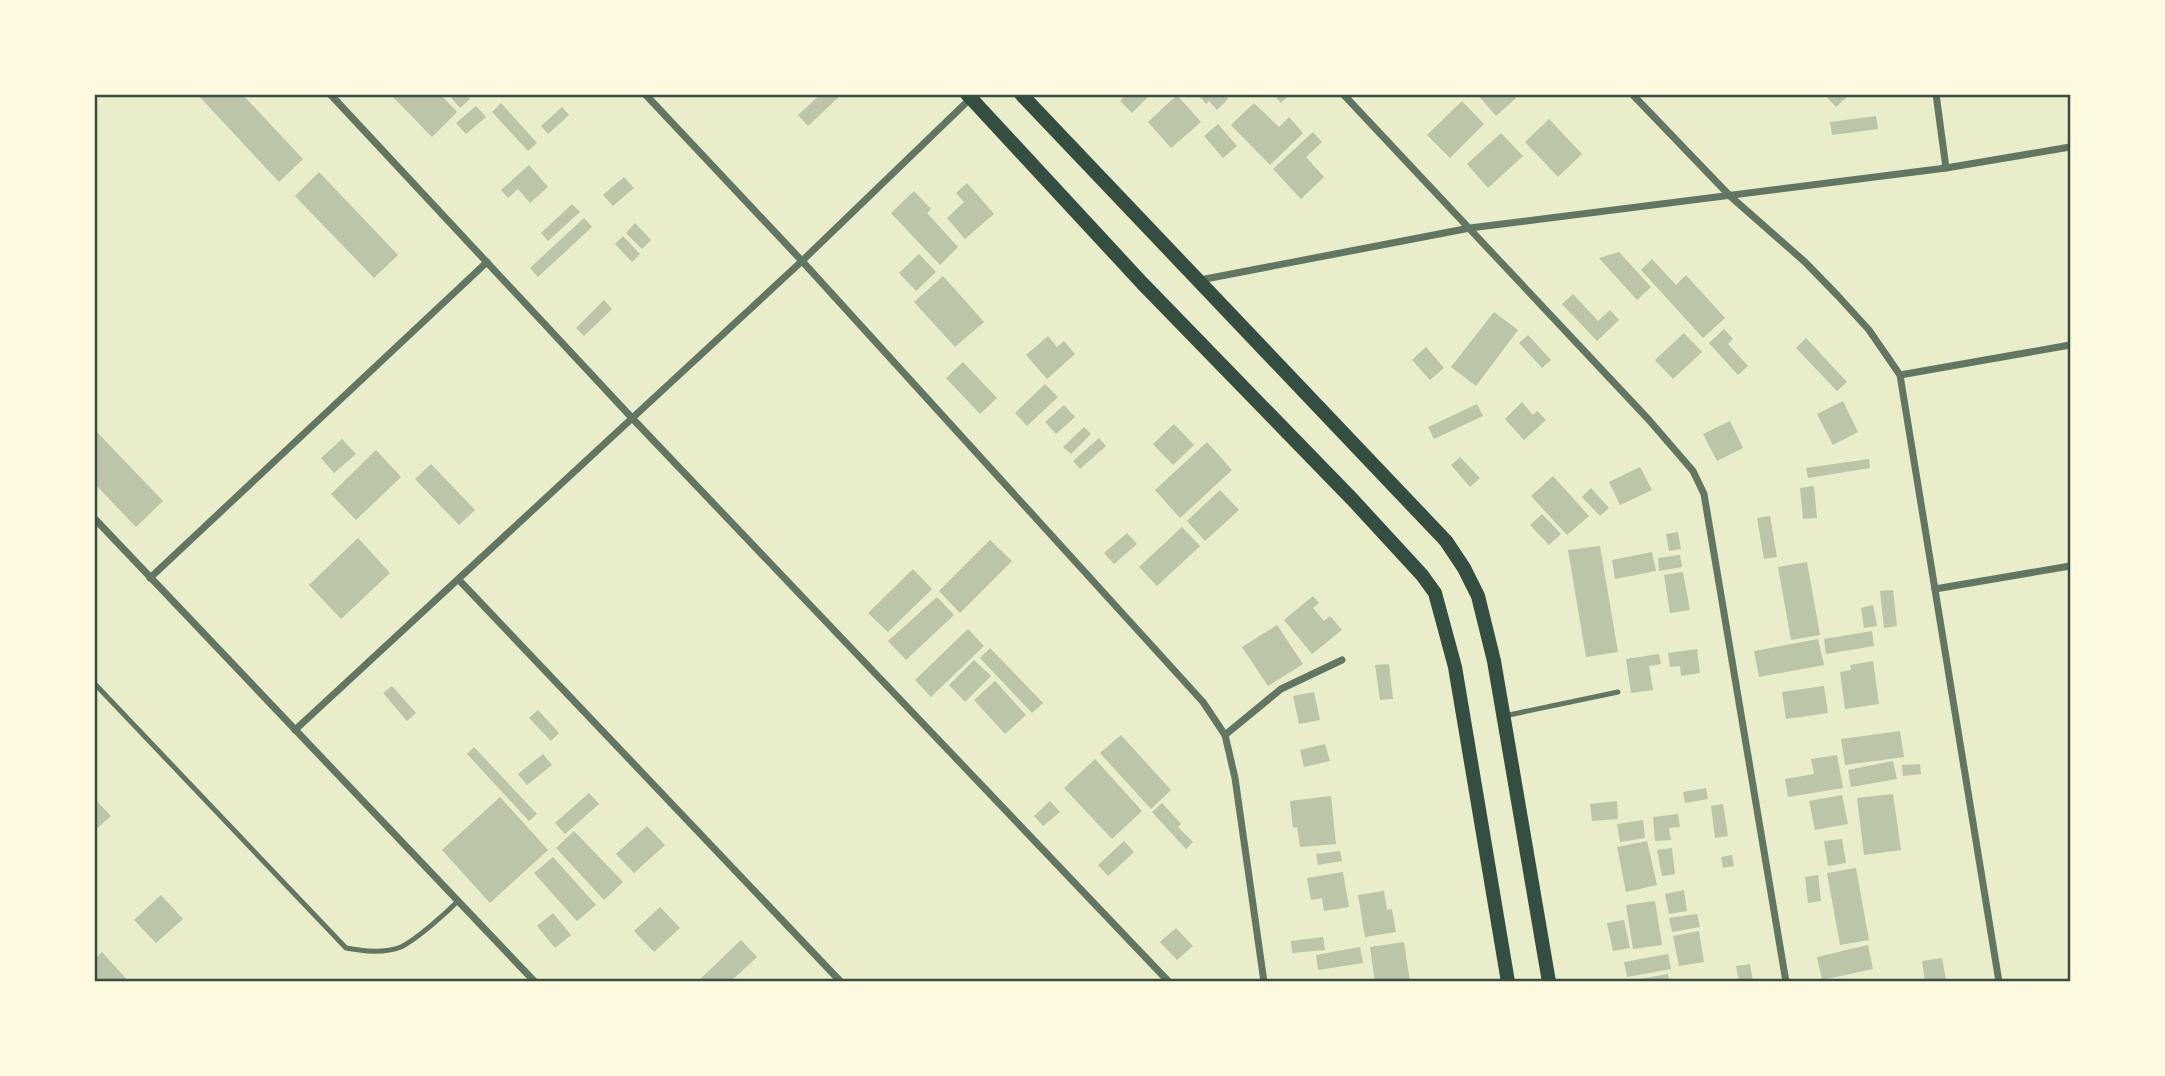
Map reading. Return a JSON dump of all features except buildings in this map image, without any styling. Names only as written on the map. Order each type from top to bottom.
[{"type":"main road","points":[[1021,94],[1446,541],[1464,568],[1478,596],[1494,661],[1549,982]]},
{"type":"main road","points":[[971,96],[1142,283],[1352,499],[1422,575],[1435,593],[1455,667],[1508,982]]},
{"type":"street","points":[[330,94],[632,418],[1169,982]]},
{"type":"street","points":[[645,94],[802,261],[1203,702],[1225,735],[1235,778],[1264,982]]},
{"type":"street","points":[[1343,94],[1693,471],[1704,494],[1786,982]]},
{"type":"street","points":[[1632,94],[1730,196],[1805,262],[1838,296],[1869,330],[1900,375],[2000,982]]},
{"type":"street","points":[[1936,94],[1946,168]]},
{"type":"street","points":[[295,730],[802,261],[971,96]]},
{"type":"street","points":[[1196,280],[1470,228],[1946,168],[2070,147]]},
{"type":"street","points":[[150,578],[487,262]]},
{"type":"street","points":[[1900,375],[2070,345]]},
{"type":"street","points":[[94,518],[535,982]]},
{"type":"street","points":[[1935,589],[2070,566]]},
{"type":"street","points":[[459,580],[841,982]]},
{"type":"street","points":[[1225,735],[1280,689],[1342,660]]},
{"type":"lane","points":[[94,683],[346,948],[371,952],[401,947],[445,915],[458,901]]},
{"type":"lane","points":[[1504,716],[1618,692]]}]
